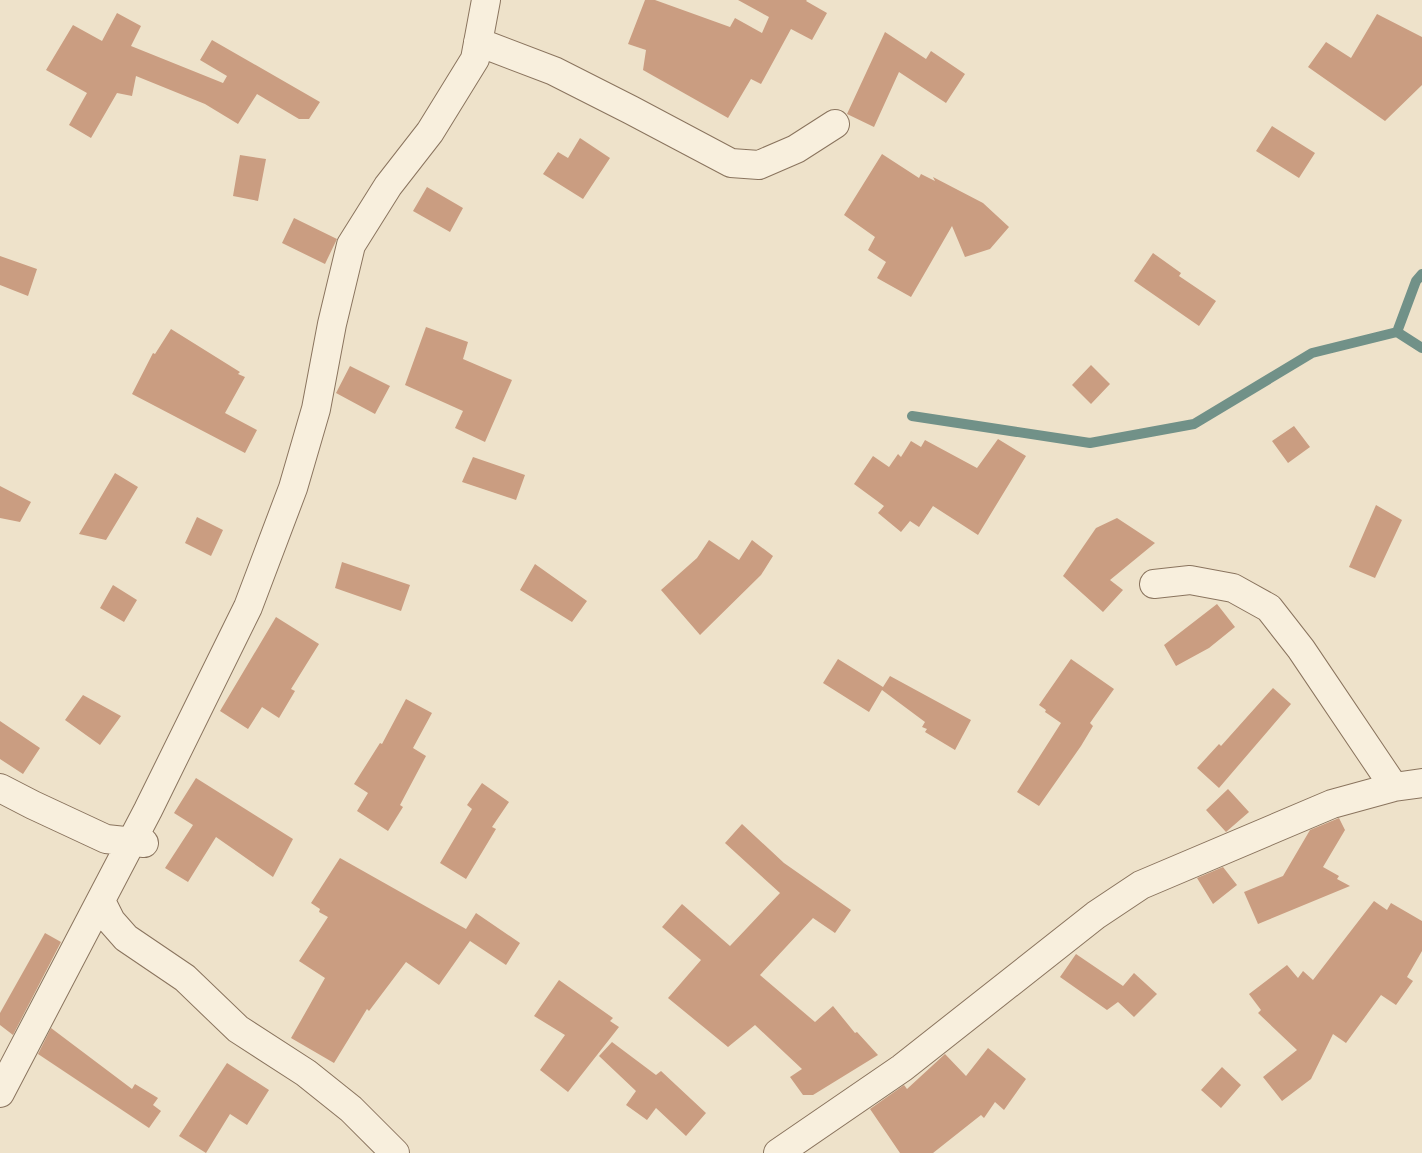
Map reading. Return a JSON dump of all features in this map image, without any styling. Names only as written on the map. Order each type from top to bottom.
[{"type":"street","points":[[0,1093],[148,810],[252,598],[293,488],[316,409],[332,324],[351,244],[388,186],[430,132],[475,60],[486,0]]},
{"type":"street","points":[[478,42],[554,71],[731,163],[759,165],[796,149],[835,124]]},
{"type":"street","points":[[1154,584],[1190,580],[1233,588],[1269,608],[1301,649],[1394,787]]},
{"type":"street","points":[[778,1153],[902,1068],[1096,915],[1141,885],[1332,804],[1394,787],[1422,783]]},
{"type":"street","points":[[0,788],[106,839],[144,843]]},
{"type":"street","points":[[101,901],[111,921],[126,938],[185,978],[238,1029],[306,1073],[351,1109],[394,1153]]},
{"type":"building","points":[[645,0],[655,0],[730,27],[735,18],[762,33],[769,17],[738,0],[807,0],[827,13],[812,40],[791,29],[761,84],[751,79],[728,118],[643,70],[646,50],[628,44]]},
{"type":"building","points":[[117,13],[141,26],[131,46],[223,83],[227,76],[200,60],[212,40],[320,102],[309,119],[299,119],[257,94],[238,124],[205,104],[136,76],[132,96],[117,93],[91,138],[69,125],[87,93],[46,70],[73,25],[102,41]]},
{"type":"building","points":[[1377,14],[1422,37],[1422,85],[1385,121],[1308,67],[1326,42],[1351,58]]},
{"type":"building","points":[[885,32],[926,59],[931,51],[965,74],[946,103],[899,72],[874,127],[847,114]]},
{"type":"building","points":[[1272,126],[1315,153],[1299,178],[1256,151]]},
{"type":"building","points":[[580,138],[610,158],[583,199],[543,174],[558,152],[568,158]]},
{"type":"building","points":[[882,154],[919,178],[921,174],[935,181],[933,177],[983,203],[1009,227],[990,249],[965,257],[952,226],[911,297],[877,278],[886,262],[868,250],[875,237],[844,215]]},
{"type":"building","points":[[240,155],[266,159],[258,201],[233,196]]},
{"type":"building","points":[[427,187],[463,208],[450,232],[413,211]]},
{"type":"building","points":[[294,218],[337,239],[325,264],[282,243]]},
{"type":"building","points":[[1153,253],[1181,273],[1179,276],[1216,301],[1199,326],[1134,281]]},
{"type":"building","points":[[0,256],[37,269],[28,296],[0,285]]},
{"type":"building","points":[[426,327],[468,342],[463,359],[512,380],[485,442],[455,428],[463,411],[405,385]]},
{"type":"building","points":[[171,329],[245,377],[225,413],[257,430],[245,453],[132,394],[153,353],[155,354]]},
{"type":"building","points":[[1091,365],[1110,384],[1091,404],[1072,385]]},
{"type":"building","points":[[350,366],[390,386],[375,414],[336,393]]},
{"type":"building","points":[[1294,426],[1310,447],[1288,463],[1272,441]]},
{"type":"building","points":[[998,439],[1026,456],[978,535],[933,506],[919,527],[910,521],[901,532],[878,513],[884,506],[854,484],[873,456],[889,467],[898,454],[901,457],[911,441],[921,447],[925,440],[977,468]]},
{"type":"building","points":[[473,457],[525,475],[516,500],[462,482]]},
{"type":"building","points":[[115,473],[138,487],[106,540],[79,534]]},
{"type":"building","points":[[0,486],[31,502],[20,522],[0,518]]},
{"type":"building","points":[[1376,505],[1402,520],[1375,578],[1349,567]]},
{"type":"building","points":[[197,517],[223,530],[211,556],[185,543]]},
{"type":"building","points":[[1117,518],[1155,543],[1110,580],[1123,590],[1103,612],[1063,576],[1096,528]]},
{"type":"building","points":[[709,540],[739,560],[752,540],[773,556],[761,575],[700,635],[661,590],[697,558]]},
{"type":"building","points":[[342,562],[410,585],[401,611],[335,588]]},
{"type":"building","points":[[535,564],[587,601],[572,622],[520,590]]},
{"type":"building","points":[[113,585],[137,600],[124,622],[100,608]]},
{"type":"building","points":[[1217,604],[1235,627],[1209,648],[1176,666],[1164,645]]},
{"type":"building","points":[[276,617],[319,644],[291,689],[295,691],[279,718],[262,707],[248,729],[220,711]]},
{"type":"building","points":[[838,659],[883,687],[890,676],[971,720],[955,750],[925,732],[927,729],[922,727],[925,722],[882,690],[869,712],[823,683]]},
{"type":"building","points":[[1071,659],[1114,689],[1090,723],[1093,726],[1081,746],[1039,806],[1017,792],[1061,723],[1045,712],[1046,710],[1039,705]]},
{"type":"building","points":[[1273,688],[1291,704],[1219,788],[1197,768],[1219,744],[1221,746]]},
{"type":"building","points":[[83,695],[121,716],[100,745],[65,720]]},
{"type":"building","points":[[406,699],[432,713],[413,748],[426,756],[400,805],[403,807],[388,831],[357,811],[368,793],[354,784],[380,743],[382,744]]},
{"type":"building","points":[[0,721],[40,748],[23,774],[0,759]]},
{"type":"building","points":[[196,778],[293,839],[273,877],[216,837],[188,882],[165,868],[193,825],[174,813]]},
{"type":"building","points":[[482,783],[509,802],[492,827],[496,829],[466,879],[440,863],[472,809],[467,805]]},
{"type":"building","points":[[1228,789],[1249,812],[1226,832],[1206,810]]},
{"type":"building","points":[[1339,818],[1345,830],[1323,867],[1339,876],[1337,879],[1350,886],[1258,924],[1244,892],[1283,876],[1310,830]]},
{"type":"building","points":[[742,824],[784,863],[851,910],[835,933],[813,918],[760,975],[815,1022],[833,1006],[855,1033],[857,1032],[878,1055],[813,1095],[803,1095],[790,1077],[802,1069],[755,1025],[728,1047],[668,998],[701,960],[662,927],[682,904],[730,946],[780,893],[725,843]]},
{"type":"building","points":[[340,858],[466,929],[476,913],[520,943],[506,965],[470,941],[439,985],[406,962],[369,1011],[367,1009],[334,1063],[291,1038],[325,978],[299,961],[328,917],[319,912],[320,909],[311,903]]},
{"type":"building","points":[[1223,867],[1237,885],[1213,904],[1197,878]]},
{"type":"building","points":[[1374,901],[1387,910],[1391,903],[1422,921],[1422,951],[1407,977],[1413,981],[1396,1005],[1381,995],[1346,1043],[1333,1034],[1311,1079],[1282,1101],[1263,1077],[1297,1050],[1258,1013],[1261,1010],[1249,994],[1287,965],[1298,978],[1303,971],[1313,980]]},
{"type":"building","points":[[45,933],[61,942],[13,1035],[0,1025],[0,1013]]},
{"type":"building","points":[[1076,954],[1123,986],[1134,973],[1157,994],[1134,1017],[1118,1002],[1107,1010],[1060,977]]},
{"type":"building","points":[[559,980],[613,1018],[610,1021],[619,1027],[568,1092],[540,1070],[565,1035],[534,1016]]},
{"type":"building","points":[[51,1028],[132,1089],[135,1084],[158,1098],[153,1105],[161,1111],[149,1128],[38,1054]]},
{"type":"building","points":[[612,1042],[656,1075],[661,1071],[706,1113],[686,1136],[656,1108],[647,1120],[626,1105],[636,1091],[599,1056]]},
{"type":"building","points":[[988,1048],[1026,1079],[1004,1110],[995,1102],[984,1118],[981,1115],[933,1153],[900,1153],[870,1109],[904,1085],[907,1089],[945,1054],[966,1076]]},
{"type":"building","points":[[227,1063],[269,1090],[247,1125],[230,1114],[206,1153],[179,1136]]},
{"type":"building","points":[[1222,1067],[1241,1085],[1221,1108],[1201,1090]]},
{"type":"waterway","points":[[1422,274],[1416,281],[1397,332],[1422,348]]},
{"type":"waterway","points":[[912,416],[1090,443],[1194,424],[1312,353],[1397,332]]}]
